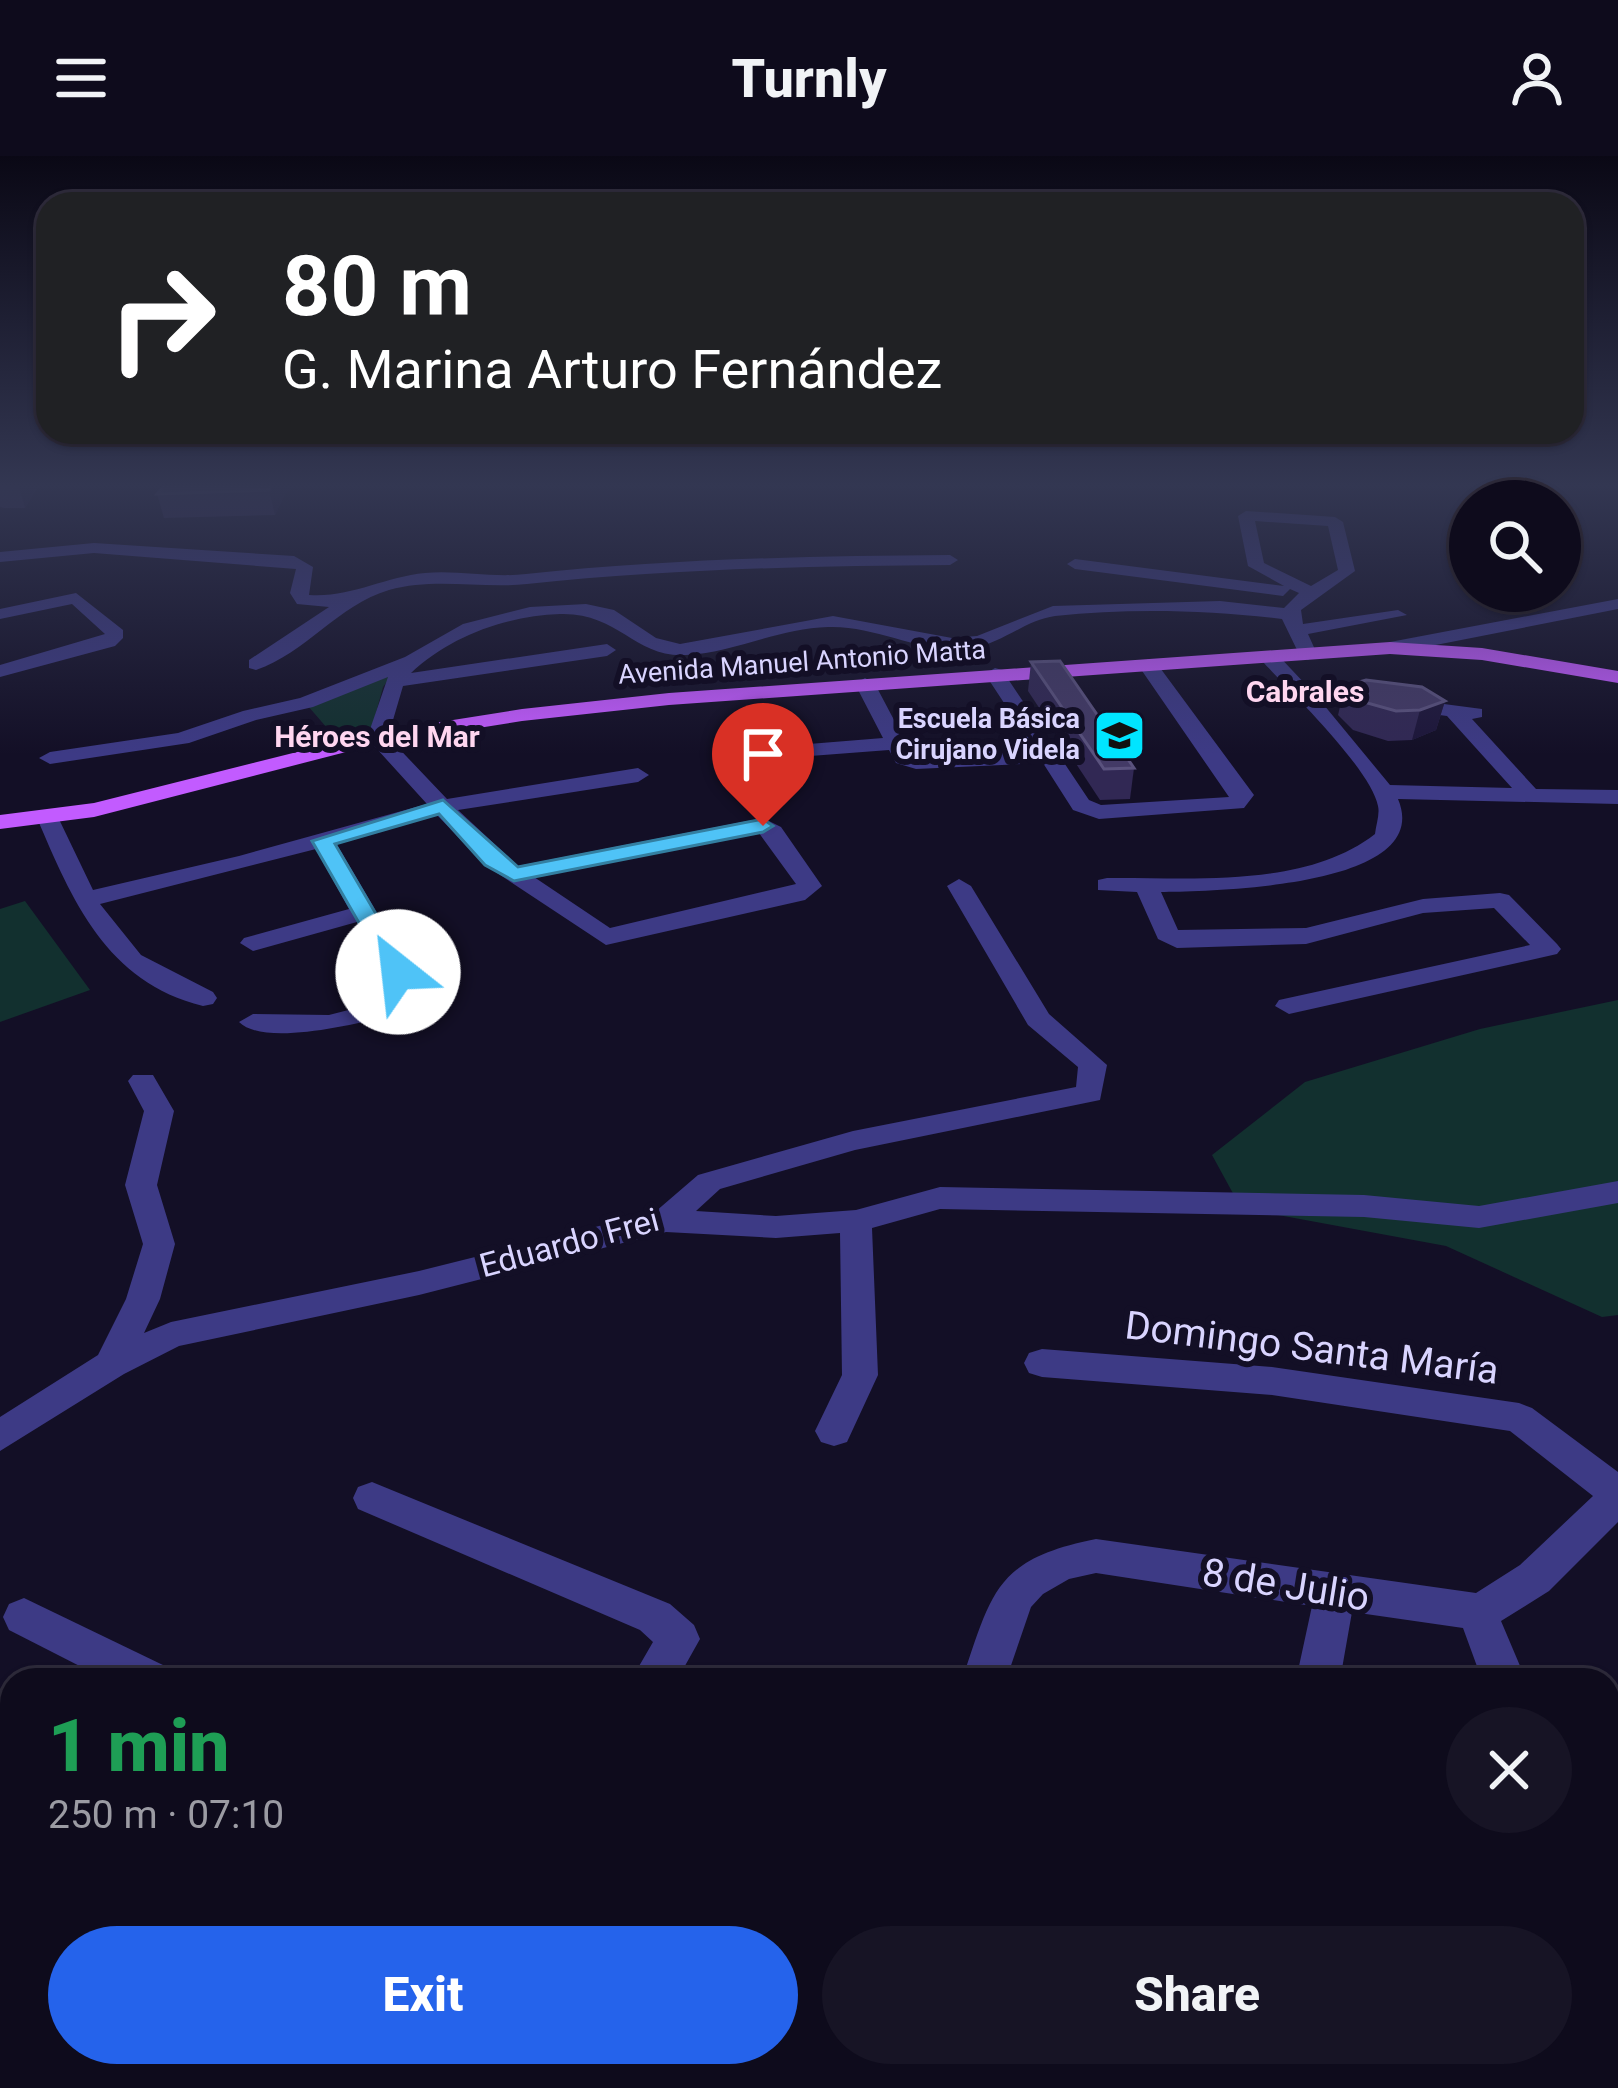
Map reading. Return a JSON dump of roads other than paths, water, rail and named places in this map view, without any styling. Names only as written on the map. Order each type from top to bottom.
[{"type":"main road","name":"Avenida Manuel Antonio Matta","points":[[0,822],[48,818],[377,738],[562,709],[1390,649],[1482,654],[1618,677]]},
{"type":"street","points":[[303,574],[299,593],[303,600],[342,603],[384,586],[427,578],[522,580],[561,574]]},
{"type":"street","points":[[1155,574],[1271,589],[1299,609]]},
{"type":"street","points":[[1264,574],[1299,609],[1308,654]]},
{"type":"street","points":[[1299,609],[1343,574]]},
{"type":"street","points":[[0,614],[76,598],[116,634],[108,642],[0,670]]},
{"type":"street","points":[[256,664],[330,617],[342,603]]},
{"type":"street","points":[[1390,649],[1618,604]]},
{"type":"street","points":[[50,758],[182,739],[250,715],[306,704],[410,662],[477,624],[564,610],[608,614],[663,649],[699,648],[836,621],[963,644],[992,638],[1027,616],[1053,611],[1220,606],[1398,615]]},
{"type":"street","points":[[963,644],[1081,805],[1099,812],[1235,802],[1243,795],[1148,664]]},
{"type":"street","points":[[396,681],[607,650]]},
{"type":"street","points":[[1107,884],[1259,881],[1330,868],[1382,840],[1391,809],[1384,792],[1269,656]]},
{"type":"street","points":[[410,662],[396,681],[377,738],[493,860],[606,938],[796,895],[810,886],[773,832],[763,826],[514,874]]},
{"type":"street","points":[[866,684],[904,758],[916,763],[1049,756]]},
{"type":"street","points":[[1301,691],[1464,712],[1530,795]]},
{"type":"street","points":[[784,752],[897,743]]},
{"type":"street","points":[[84,900],[443,806],[638,775]]},
{"type":"street","points":[[1384,792],[1618,797]]},
{"type":"street","points":[[48,818],[84,900],[103,928],[147,973],[203,998]]},
{"type":"street","points":[[253,1022],[328,1023],[415,1001],[322,841]]},
{"type":"street","points":[[1145,883],[1167,934],[1177,940],[1306,936],[1423,906],[1500,900],[1548,949],[1289,1006]]},
{"type":"street","name":"Eduardo Frei","points":[[0,1436],[111,1364],[172,1335],[419,1283],[666,1220],[709,1182],[853,1141],[1090,1093],[1093,1065],[1038,1019],[959,886]]},
{"type":"street","points":[[253,943],[365,912]]},
{"type":"street","points":[[111,1364],[143,1299],[159,1244],[141,1185],[159,1111],[143,1081]]},
{"type":"street","points":[[666,1220],[776,1227],[856,1221],[940,1198],[1364,1206],[1479,1217],[1618,1192]]},
{"type":"street","points":[[834,1431],[860,1375],[856,1221]]},
{"type":"street","name":"Domingo Santa María","points":[[1042,1363],[1272,1381],[1519,1418],[1618,1496]]},
{"type":"street","points":[[1499,1668],[1477,1612],[1510,1595],[1618,1496]]},
{"type":"street","points":[[372,1498],[655,1617],[679,1639],[661,1668]]},
{"type":"street","name":"8 de Julio","points":[[988,1668],[1006,1617],[1030,1575],[1056,1562],[1096,1556],[1477,1612]]},
{"type":"street","points":[[1320,1668],[1336,1591]]},
{"type":"street","points":[[24,1617],[126,1668]]},
{"type":"place","name":"Escuela Básica Cirujano Videla","points":[[1119,735]]},
{"type":"district","name":"Cabrales","points":[[1305,692]]},
{"type":"district","name":"Héroes del Mar","points":[[377,737]]}]
